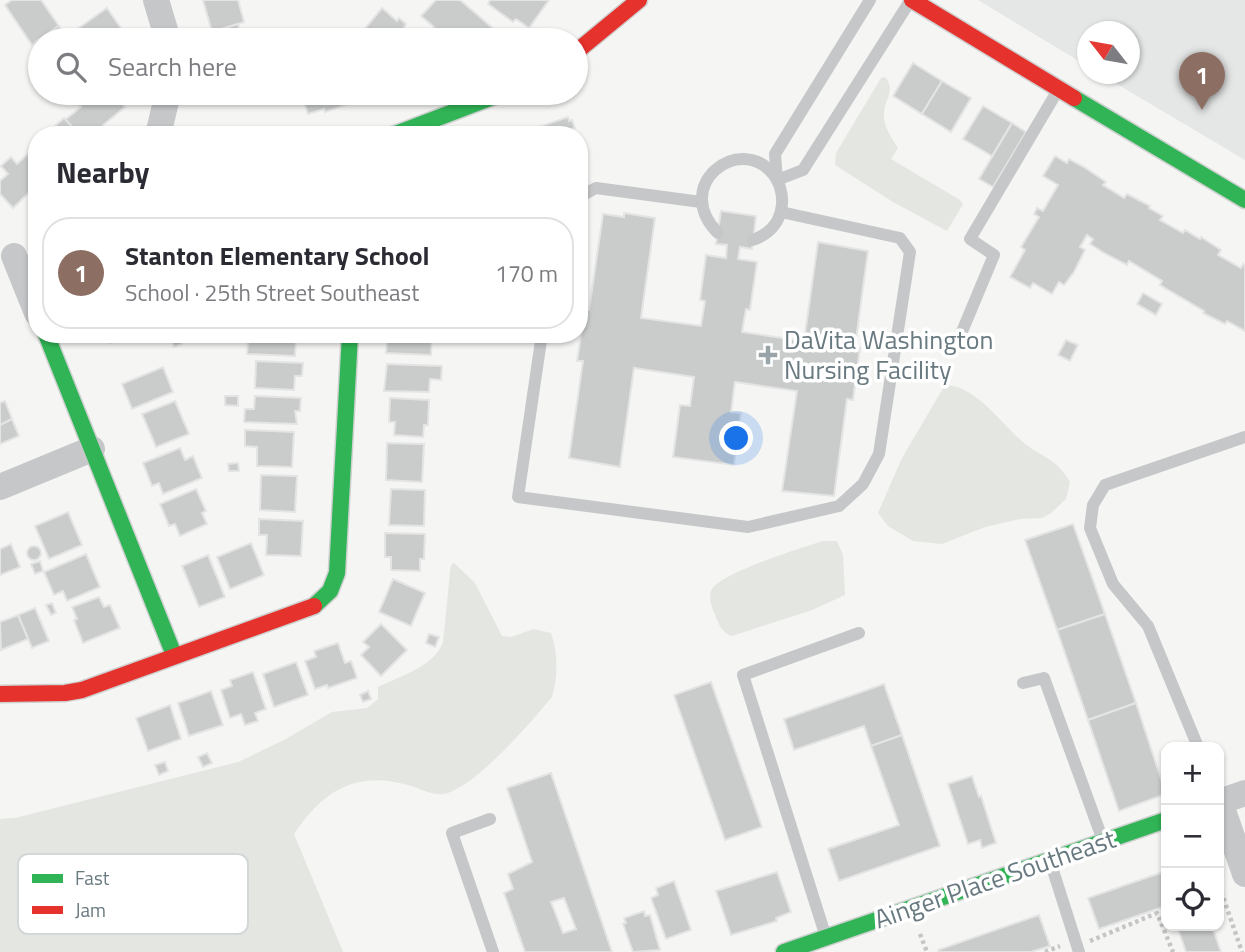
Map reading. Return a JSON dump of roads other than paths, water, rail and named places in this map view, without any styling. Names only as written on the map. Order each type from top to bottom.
[{"type":"street","points":[[156,0],[164,28]]},
{"type":"street","points":[[588,42],[639,0]]},
{"type":"street","points":[[911,0],[1245,200]]},
{"type":"street","points":[[160,126],[165,105]]},
{"type":"street","points":[[417,126],[472,105]]},
{"type":"street","points":[[17,255],[28,287]]},
{"type":"street","points":[[50,343],[174,655]]},
{"type":"street","points":[[0,694],[65,693],[82,690],[316,605],[332,588],[337,573],[350,343]]},
{"type":"street","points":[[0,486],[92,449]]},
{"type":"street","points":[[1226,799],[1245,874]]},
{"type":"street","name":"Ainger Place Southeast","points":[[784,952],[1161,822]]},
{"type":"lane","points":[[753,240],[765,235],[775,225],[781,212],[783,200],[777,180],[775,154],[870,0]]},
{"type":"lane","points":[[777,180],[803,170],[911,0]]},
{"type":"lane","points":[[956,346],[994,255],[970,239],[1059,88]]},
{"type":"lane","points":[[718,233],[704,215],[701,202],[703,188],[716,168],[729,161],[742,159],[756,162],[768,169],[777,180]]},
{"type":"lane","points":[[588,192],[596,188],[701,202]]},
{"type":"lane","points":[[541,343],[518,497],[748,527],[839,506],[863,484],[879,454],[910,252],[900,237],[781,212]]},
{"type":"lane","points":[[1196,742],[1148,626],[1113,584],[1090,528],[1093,505],[1105,485],[1245,437]]},
{"type":"lane","points":[[827,937],[743,675],[859,633]]},
{"type":"lane","points":[[1023,683],[1044,678],[1104,842]]},
{"type":"lane","points":[[491,819],[452,833],[493,952]]},
{"type":"lane","points":[[1049,861],[1079,952]]},
{"type":"place","name":"Stanton Elementary School","points":[[1202,110]]},
{"type":"place","name":"DaVita Washington Nursing Facility","points":[[768,355]]}]
